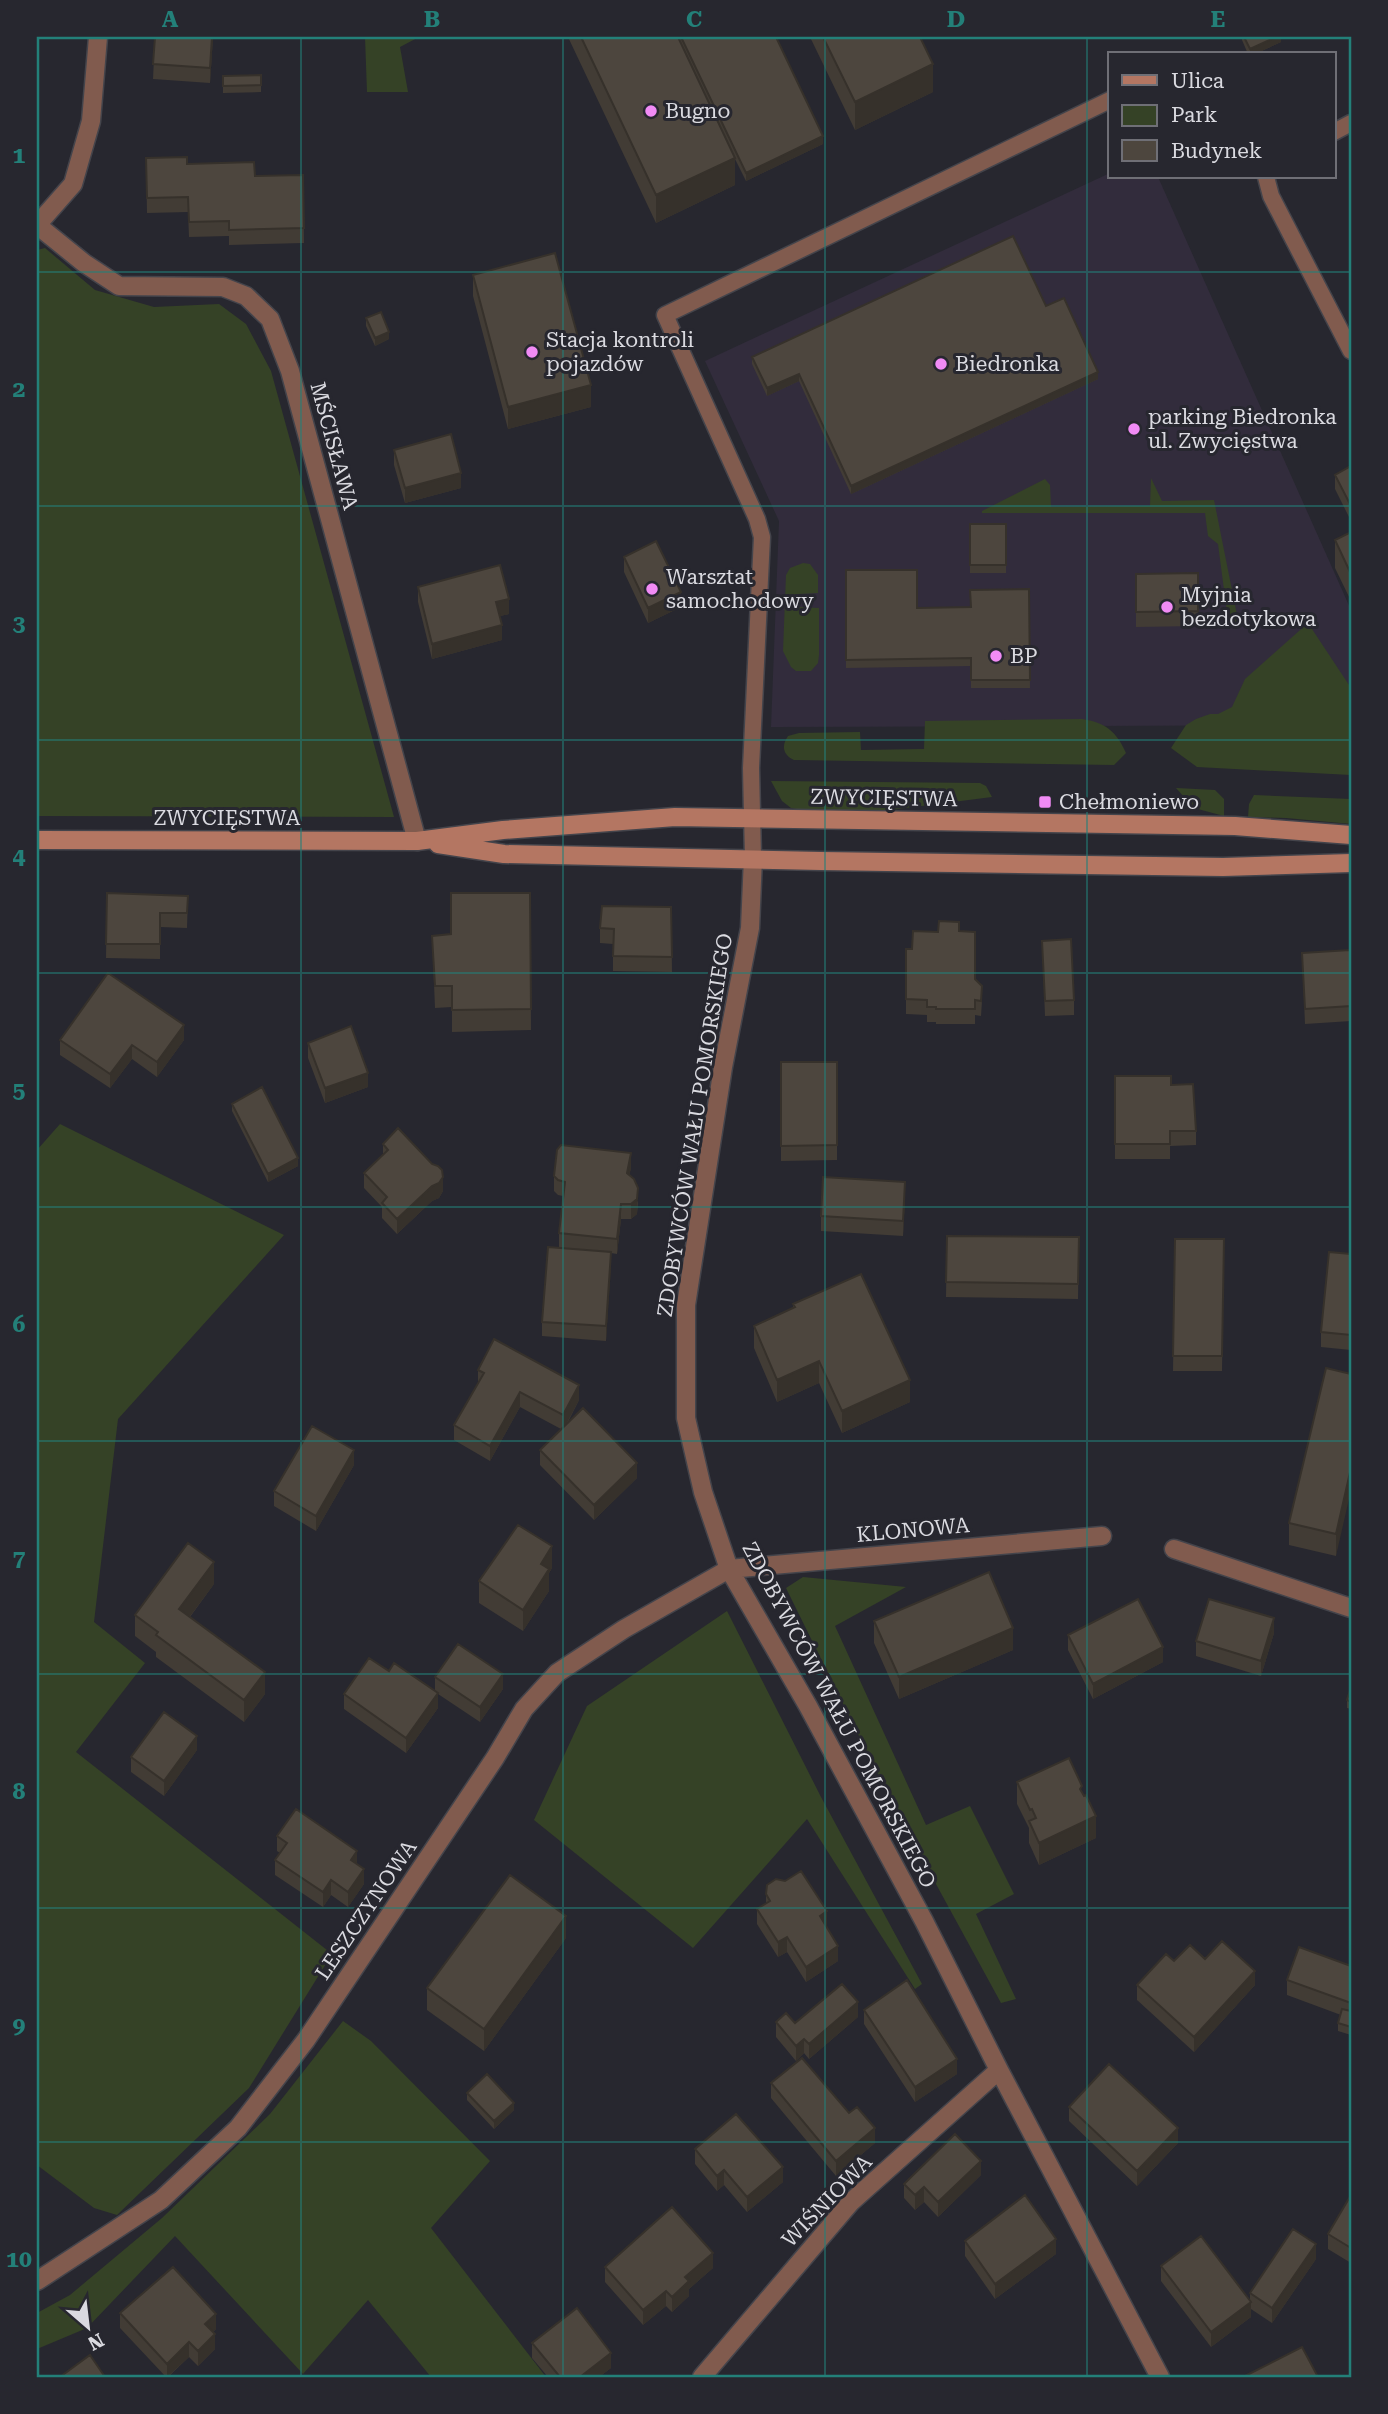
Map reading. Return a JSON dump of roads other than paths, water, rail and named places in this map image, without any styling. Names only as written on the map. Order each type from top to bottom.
[{"type":"main road","name":"ZWYCIĘSTWA","points":[[37,840],[417,841],[503,830],[639,819],[1235,826],[1351,835]]},
{"type":"main road","name":"ZWYCIĘSTWA","points":[[417,841],[504,854],[1148,867],[1351,863]]},
{"type":"street","points":[[37,225],[73,184],[91,121],[98,37]]},
{"type":"street","name":"MŚCISŁAWA","points":[[37,225],[83,263],[118,286],[223,287],[246,296],[270,319],[290,371],[417,841]]},
{"type":"street","name":"ZDOBYWCÓW WAŁU POMORSKIEGO","points":[[753,858],[750,928],[723,1067],[686,1305],[686,1418],[704,1492],[729,1569],[821,1730],[924,1922],[1160,2377]]},
{"type":"street","name":"KLONOWA","points":[[729,1569],[1102,1536]]},
{"type":"street","points":[[1174,1549],[1351,1608]]},
{"type":"street","name":"LESZCZYNOWA","points":[[37,2281],[161,2200],[238,2128],[306,2040],[495,1758],[524,1709],[557,1673],[624,1629],[729,1569]]},
{"type":"street","name":"WIŚNIOWA","points":[[702,2377],[851,2202],[999,2070]]},
{"type":"lane","points":[[753,858],[752,718],[762,537],[757,519],[665,315],[1108,101]]},
{"type":"lane","points":[[1266,178],[1271,196],[1351,351]]},
{"type":"place","name":"Bugno","points":[[651,111]]},
{"type":"place","name":"Stacja kontroli pojazdów","points":[[532,352]]},
{"type":"place","name":"Biedronka","points":[[941,364]]},
{"type":"place","name":"parking Biedronka ul. Zwycięstwa","points":[[1134,429]]},
{"type":"place","name":"Warsztat samochodowy","points":[[652,589]]},
{"type":"place","name":"Myjnia bezdotykowa","points":[[1167,607]]},
{"type":"place","name":"BP","points":[[996,656]]},
{"type":"place","name":"Chełmoniewo","points":[[1045,802]]}]
